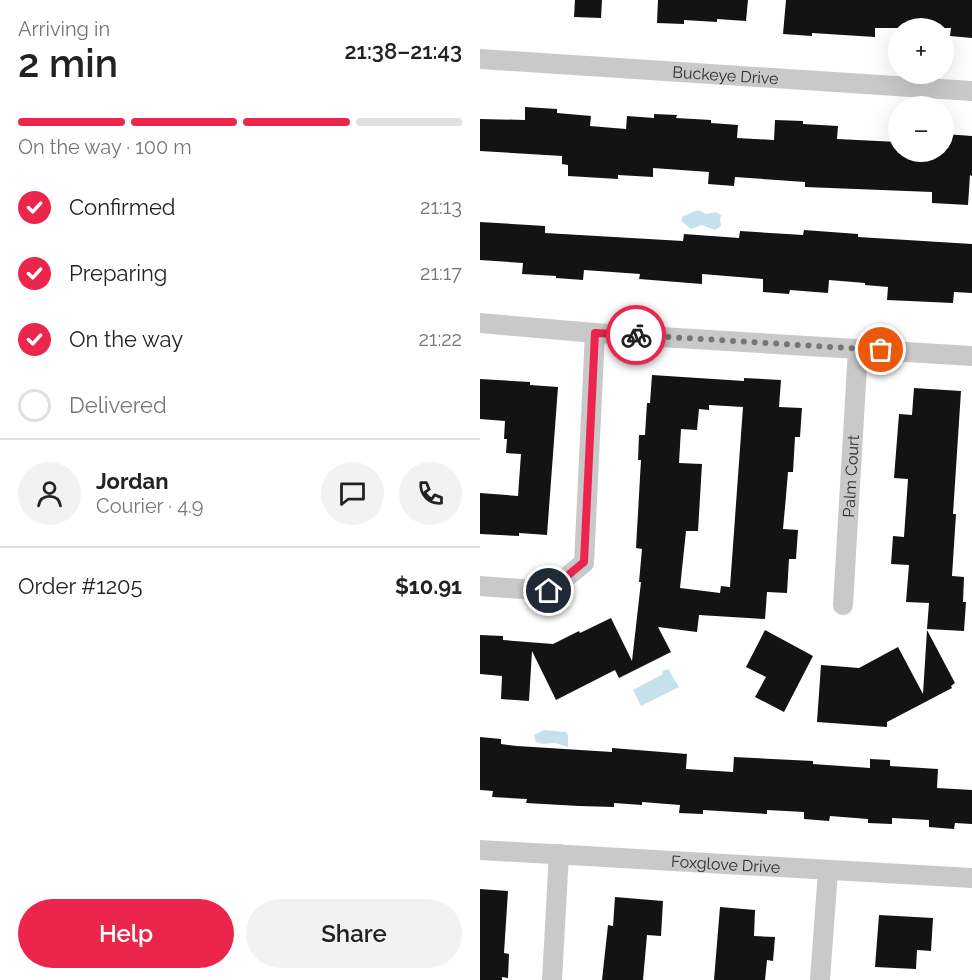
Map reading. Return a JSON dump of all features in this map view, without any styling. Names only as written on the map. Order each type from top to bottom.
[{"type":"street","name":"Buckeye Drive","points":[[480,59],[972,91]]},
{"type":"street","points":[[480,323],[595,333],[972,356]]},
{"type":"street","points":[[480,586],[549,591],[584,562],[595,333]]},
{"type":"street","name":"Palm Court","points":[[843,605],[858,349]]},
{"type":"street","name":"Foxglove Drive","points":[[480,850],[972,878]]},
{"type":"street","points":[[552,980],[559,854]]},
{"type":"street","points":[[820,980],[828,871]]},
{"type":"water","points":[[698,210],[706,214],[716,212],[722,216],[720,217],[721,226],[715,230],[702,225],[691,229],[681,221],[683,216]]},
{"type":"water","points":[[668,669],[679,687],[641,706],[633,690]]},
{"type":"water","points":[[544,730],[566,732],[568,747],[555,743],[536,742],[534,735]]},
{"type":"building","points":[[575,0],[602,0],[601,18],[574,17]]},
{"type":"building","points":[[658,0],[748,0],[746,21],[717,19],[717,22],[684,20],[684,24],[657,23]]},
{"type":"building","points":[[786,0],[972,0],[972,38],[954,36],[954,18],[888,18],[888,28],[875,28],[875,37],[812,33],[812,36],[783,34]]},
{"type":"building","points":[[525,107],[557,109],[557,113],[591,116],[590,126],[626,129],[627,116],[654,118],[654,114],[677,115],[676,118],[711,120],[711,123],[738,125],[737,138],[774,140],[775,120],[803,121],[803,124],[838,126],[837,139],[888,142],[888,162],[954,162],[954,135],[972,136],[972,176],[970,175],[968,205],[932,203],[932,192],[805,187],[805,182],[735,177],[734,186],[708,184],[709,172],[653,168],[653,177],[618,175],[618,179],[568,176],[568,165],[562,164],[562,156],[480,151],[480,119],[525,120]]},
{"type":"building","points":[[480,222],[545,226],[545,233],[683,241],[684,234],[739,238],[740,231],[803,235],[804,230],[858,234],[858,237],[972,244],[972,293],[954,292],[953,303],[887,300],[888,287],[829,280],[828,293],[790,290],[789,294],[763,292],[763,279],[702,274],[702,284],[639,279],[640,274],[584,270],[583,280],[522,274],[523,263],[480,260]]},
{"type":"building","points":[[652,375],[744,381],[744,378],[781,380],[779,407],[802,408],[800,437],[795,437],[793,472],[788,472],[783,529],[798,530],[796,559],[789,559],[787,593],[767,592],[765,619],[699,615],[697,632],[658,627],[671,652],[619,678],[615,670],[556,700],[532,651],[529,701],[501,699],[502,676],[480,674],[480,635],[503,636],[503,640],[553,644],[611,618],[632,661],[641,582],[639,582],[642,549],[636,548],[641,460],[638,460],[639,435],[645,435],[647,403],[650,403]],"holes":[[[709,405],[743,407],[730,587],[721,586],[720,593],[680,588],[686,531],[698,531],[702,464],[679,463],[681,429],[697,430],[699,409],[709,410]]]},
{"type":"building","points":[[480,379],[530,382],[530,385],[558,387],[547,535],[480,534],[480,493],[518,496],[521,454],[506,453],[505,421],[480,419]]},
{"type":"building","points":[[914,388],[961,391],[953,514],[956,514],[952,576],[964,577],[963,602],[966,602],[964,631],[927,629],[929,603],[906,602],[909,565],[891,564],[893,536],[904,537],[908,479],[894,478],[899,414],[912,415]]},
{"type":"building","points":[[765,630],[813,656],[784,712],[755,697],[766,677],[746,667]]},
{"type":"building","points":[[927,630],[955,683],[951,686],[952,688],[887,722],[887,727],[817,722],[821,665],[859,668],[898,647],[923,694]]},
{"type":"building","points":[[480,737],[501,739],[501,744],[517,746],[612,752],[612,748],[687,754],[686,769],[733,772],[734,757],[813,761],[813,764],[870,768],[870,759],[890,760],[890,766],[938,769],[937,788],[972,790],[972,824],[955,823],[954,829],[929,827],[929,820],[892,818],[892,824],[868,823],[868,819],[830,816],[829,821],[804,819],[804,812],[767,810],[767,814],[703,810],[703,814],[679,813],[680,805],[642,802],[642,805],[614,803],[614,807],[579,806],[526,803],[527,799],[492,797],[493,791],[480,790]]},
{"type":"building","points":[[480,889],[508,891],[504,953],[509,954],[508,978],[502,977],[502,980],[480,980]]},
{"type":"building","points":[[615,897],[663,901],[661,936],[647,935],[643,980],[602,980],[608,925],[613,926]]},
{"type":"building","points":[[720,907],[755,910],[754,936],[775,937],[773,961],[767,960],[765,980],[714,980]]},
{"type":"building","points":[[879,915],[933,918],[931,951],[917,950],[916,969],[875,967]]},
{"type":"way so far","points":[[636,335],[881,350]]},
{"type":"route","points":[[549,591],[584,562],[595,333],[636,335]]}]
